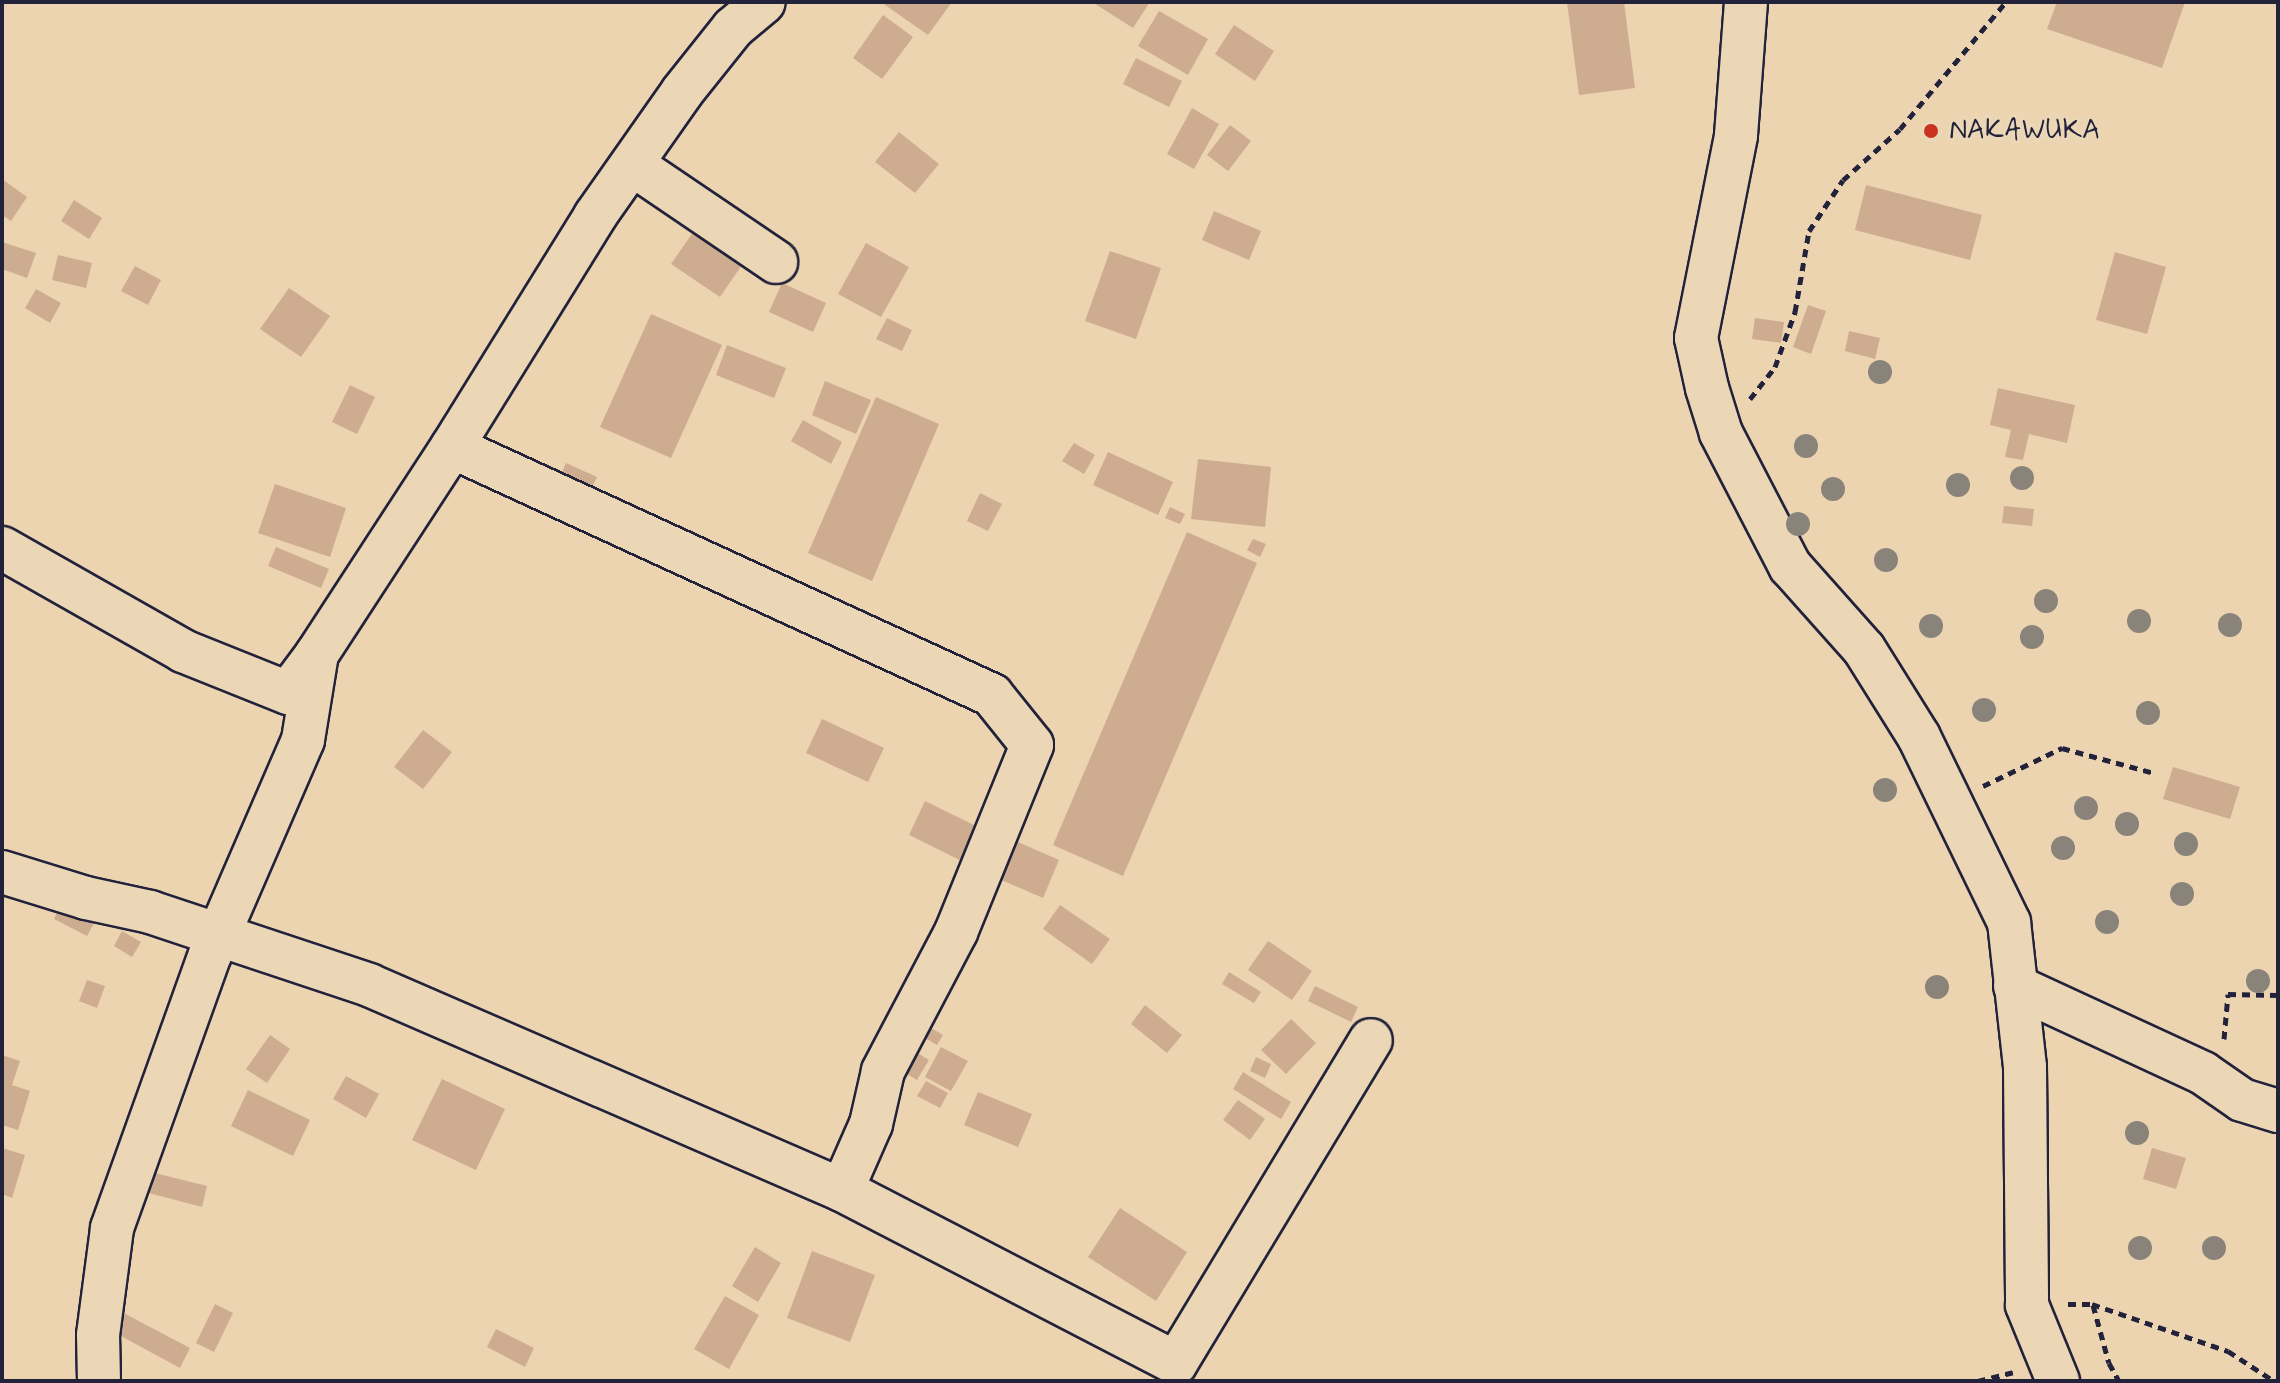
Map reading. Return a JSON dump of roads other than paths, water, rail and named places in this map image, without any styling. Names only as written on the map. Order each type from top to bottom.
[{"type":"street","points":[[2,548],[183,651],[288,693],[317,654],[452,447],[595,216],[724,38],[764,2]]},
{"type":"street","points":[[1746,2],[1736,136],[1696,338],[1721,433],[1790,566],[1864,649],[1919,737],[2009,922],[2025,1067],[2027,1305],[2058,1381]]},
{"type":"street","points":[[633,165],[776,262]]},
{"type":"street","points":[[452,447],[992,695],[1032,745],[956,932],[883,1071],[871,1124],[842,1190]]},
{"type":"street","points":[[99,1381],[98,1335],[112,1228],[218,936],[303,740],[317,654]]},
{"type":"street","points":[[2,872],[86,898],[150,912],[369,985],[842,1190],[1176,1363],[1371,1040]]},
{"type":"street","points":[[2015,986],[2203,1073],[2242,1100],[2278,1111]]},
{"type":"place","name":"NAKAWUKA","points":[[1931,131]]}]
